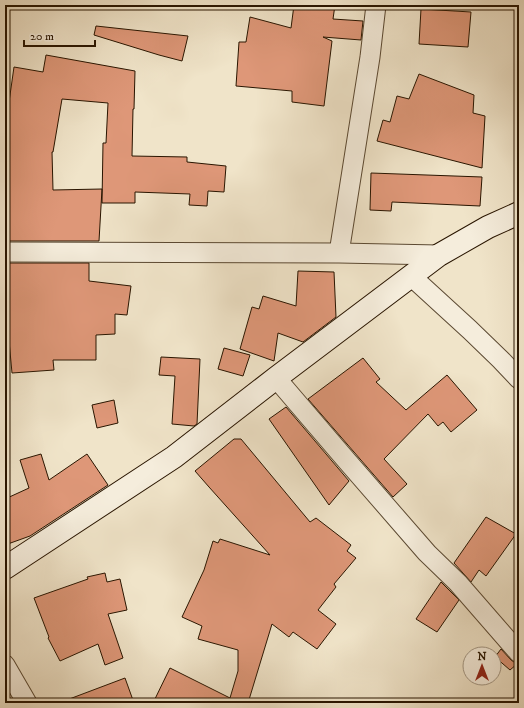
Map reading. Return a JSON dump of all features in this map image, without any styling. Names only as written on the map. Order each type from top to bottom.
[{"type":"street","points":[[340,252],[370,56],[376,5]]},
{"type":"street","points":[[5,568],[174,457],[439,255],[488,227],[519,213]]},
{"type":"street","points":[[5,252],[340,252],[439,255]]},
{"type":"street","points":[[411,276],[502,360],[519,379]]},
{"type":"street","points":[[276,378],[346,461],[427,553],[458,584],[519,653]]},
{"type":"street","points":[[5,665],[27,703]]},
{"type":"building","points":[[294,5],[335,5],[333,19],[363,21],[361,40],[323,37],[332,41],[324,106],[292,102],[292,91],[236,86],[239,42],[246,42],[250,17],[291,28]]},
{"type":"building","points":[[421,9],[471,12],[468,47],[419,44]]},
{"type":"building","points":[[96,26],[188,36],[182,61],[94,35]]},
{"type":"building","points":[[46,55],[135,71],[132,156],[187,157],[187,162],[226,166],[224,192],[208,191],[207,206],[189,205],[190,194],[135,192],[135,203],[102,203],[103,143],[106,143],[108,103],[62,99],[52,152],[53,190],[102,189],[99,241],[5,241],[5,130],[14,67],[43,72]]},
{"type":"building","points":[[419,74],[474,95],[473,113],[485,116],[482,168],[377,141],[383,120],[390,122],[397,96],[409,99]]},
{"type":"building","points":[[371,173],[482,177],[480,206],[392,202],[391,211],[370,210]]},
{"type":"building","points":[[5,263],[89,263],[89,281],[131,286],[127,315],[115,314],[115,334],[96,335],[96,360],[53,360],[54,370],[12,373],[8,330],[5,330]]},
{"type":"building","points":[[298,271],[334,272],[336,317],[303,342],[278,333],[274,361],[240,349],[252,307],[259,309],[263,296],[296,306]]},
{"type":"building","points":[[224,348],[250,355],[243,376],[218,369]]},
{"type":"building","points":[[161,357],[200,359],[197,424],[194,426],[172,424],[175,376],[159,375]]},
{"type":"building","points":[[363,358],[380,379],[376,382],[406,410],[447,375],[477,410],[451,432],[443,422],[438,426],[428,414],[384,459],[407,484],[393,497],[308,399]]},
{"type":"building","points":[[114,400],[118,423],[97,428],[92,405]]},
{"type":"building","points":[[286,407],[349,481],[329,505],[269,419]]},
{"type":"building","points":[[234,439],[241,439],[310,522],[316,518],[351,545],[347,551],[356,558],[334,584],[336,587],[318,610],[336,624],[317,649],[293,632],[289,637],[272,624],[248,703],[153,703],[170,668],[230,698],[238,671],[238,650],[198,639],[202,626],[182,617],[204,570],[213,541],[218,543],[220,539],[270,555],[195,471]]},
{"type":"building","points":[[41,454],[49,480],[87,454],[108,485],[30,536],[5,545],[5,499],[29,488],[20,460]]},
{"type":"building","points":[[486,517],[516,534],[486,576],[479,570],[471,582],[454,563]]},
{"type":"building","points":[[105,573],[107,582],[120,579],[127,610],[108,614],[123,658],[105,665],[98,644],[60,661],[48,638],[49,637],[34,598],[88,579],[87,577]]},
{"type":"building","points":[[441,582],[459,600],[437,632],[416,619]]},
{"type":"building","points":[[502,650],[517,664],[510,670],[502,663]]},
{"type":"building","points":[[125,678],[134,703],[64,703],[64,701]]}]
